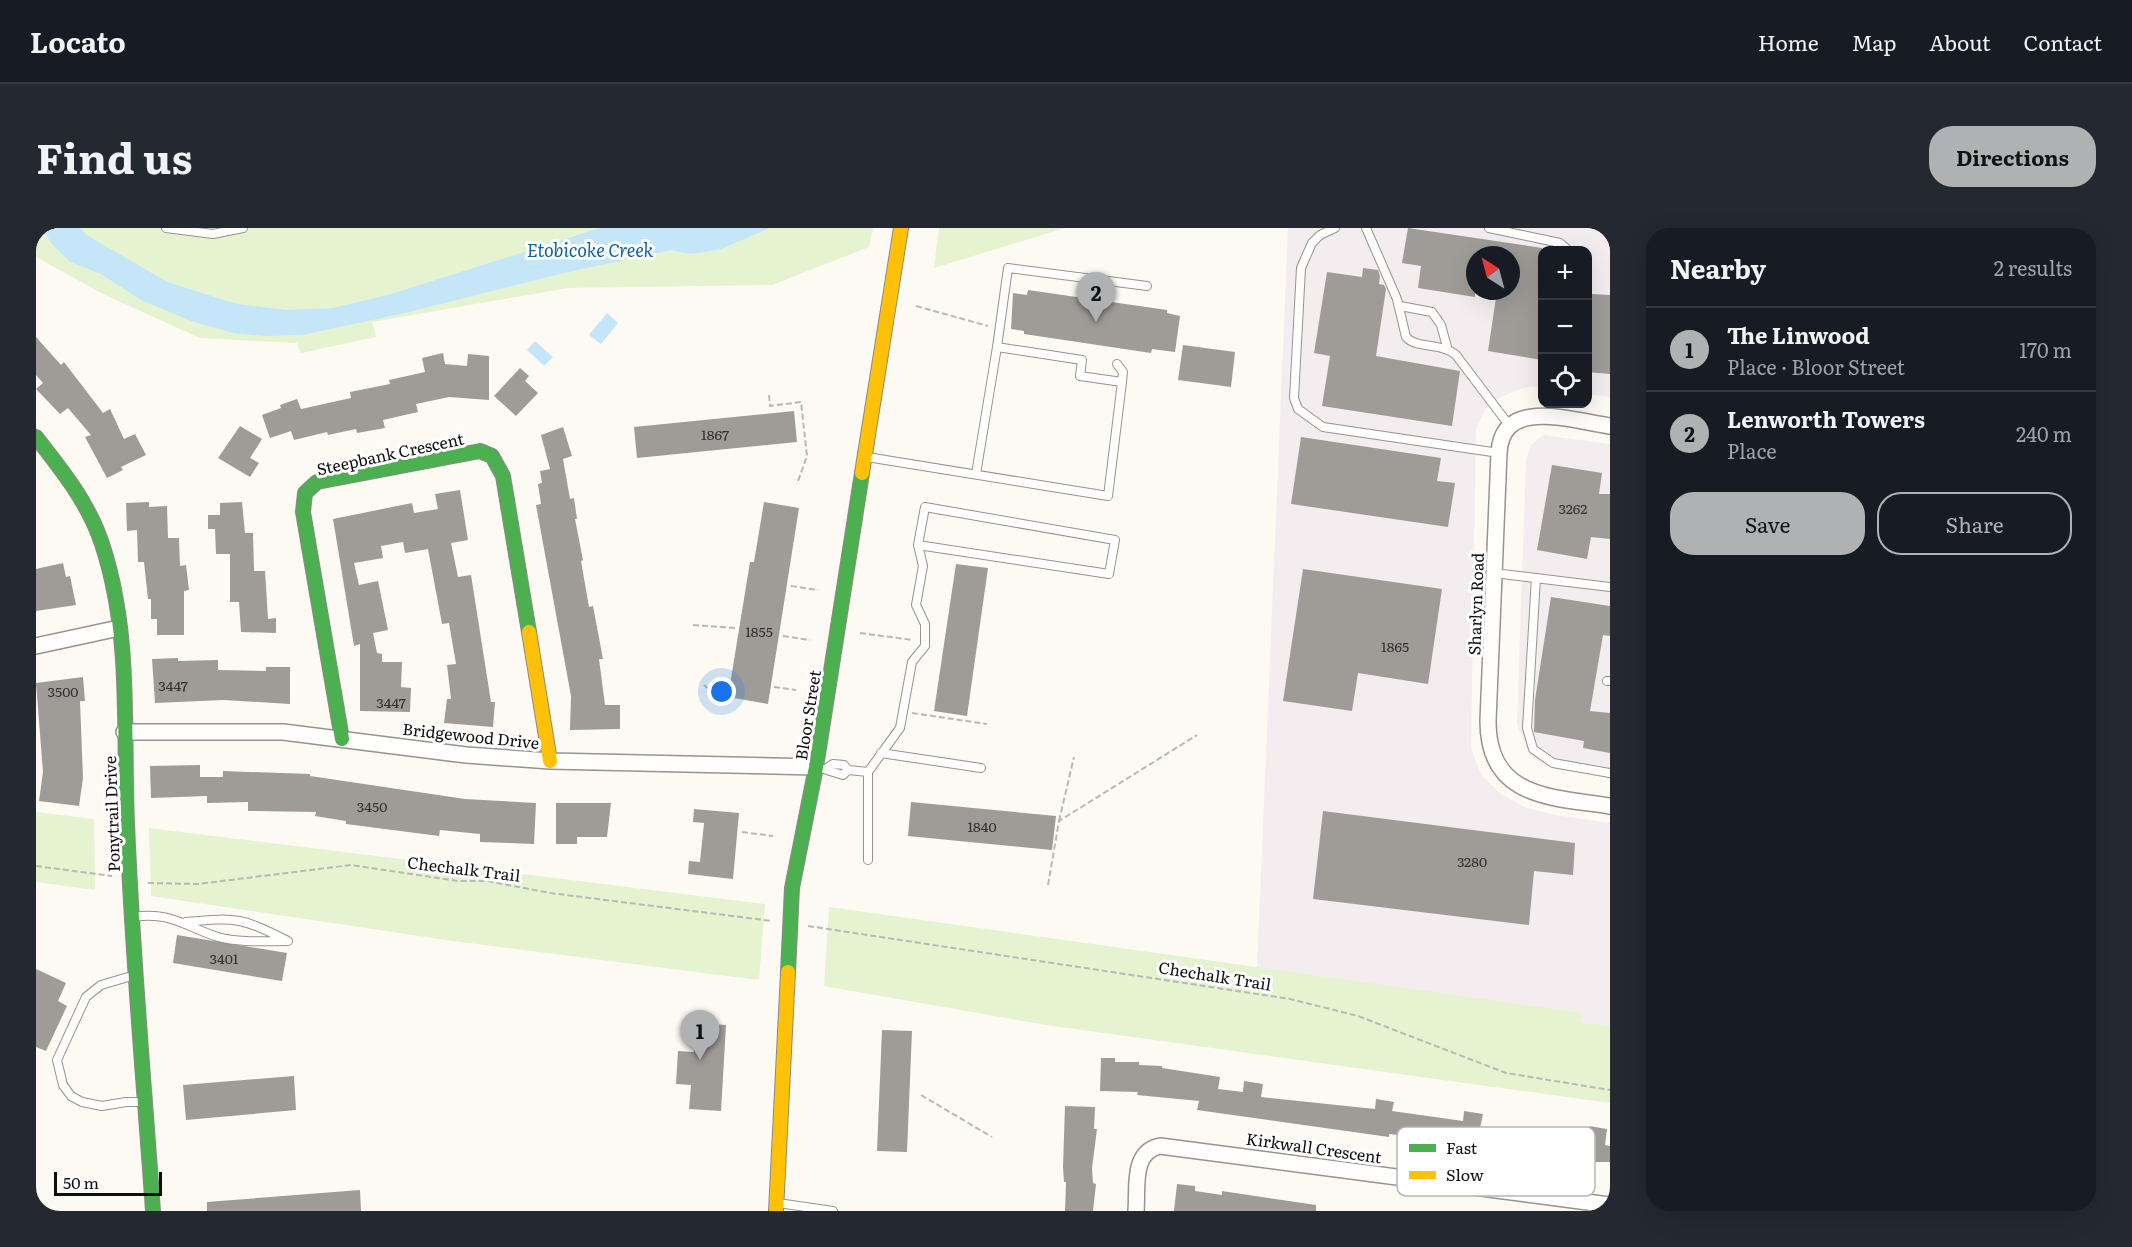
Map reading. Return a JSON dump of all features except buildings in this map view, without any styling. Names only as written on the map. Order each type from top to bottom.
[{"type":"street","name":"Bloor Street","points":[[776,1207],[792,888],[821,767],[865,457],[901,230]]},
{"type":"street","points":[[1509,425],[1520,418],[1547,415],[1610,426]]},
{"type":"street","name":"Sharlyn Road","points":[[1509,425],[1500,440],[1499,453],[1489,738],[1497,762],[1519,786],[1537,795],[1610,806]]},
{"type":"street","name":"Ponytrail Drive","points":[[36,437],[70,480],[89,512],[102,544],[117,597],[124,677],[124,732],[132,918],[153,1211]]},
{"type":"street","name":"Steepbank Crescent","points":[[342,738],[303,512],[305,493],[316,482],[480,451],[492,456],[503,476],[550,761]]},
{"type":"street","points":[[36,646],[119,628]]},
{"type":"street","name":"Bridgewood Drive","points":[[124,732],[283,732],[466,755],[550,761],[783,764],[821,767]]},
{"type":"street","name":"Kirkwall Crescent","points":[[1136,1211],[1141,1159],[1147,1151],[1160,1146],[1397,1177]]},
{"type":"street","name":"Kirkwall Crescent","points":[[1541,1196],[1610,1205]]},
{"type":"lane","points":[[166,228],[213,234],[243,228]]},
{"type":"lane","points":[[1335,228],[1320,235],[1312,243],[1301,268],[1294,398],[1298,409],[1323,427],[1499,453]]},
{"type":"lane","points":[[1366,228],[1400,306],[1408,340],[1448,347]]},
{"type":"lane","points":[[1489,228],[1560,243],[1563,246]]},
{"type":"lane","points":[[976,474],[1008,268],[1147,286]]},
{"type":"lane","points":[[1400,306],[1432,312],[1441,325],[1448,347],[1473,375],[1509,425]]},
{"type":"lane","points":[[997,347],[1086,360],[1080,376],[1122,382]]},
{"type":"lane","points":[[865,457],[1108,496],[1123,372],[1117,364]]},
{"type":"lane","points":[[868,860],[868,772],[900,728],[912,662],[925,646],[925,624],[916,605],[923,566],[917,550],[925,507],[1115,540],[1109,574],[918,545]]},
{"type":"lane","points":[[1494,573],[1610,587]]},
{"type":"lane","points":[[1536,579],[1527,728],[1533,748],[1553,763],[1610,772]]},
{"type":"lane","points":[[881,753],[981,768]]},
{"type":"lane","points":[[821,767],[843,775],[848,770],[868,772]]},
{"type":"lane","points":[[132,918],[150,915],[186,922],[218,937],[246,941],[288,941],[251,922],[232,918],[186,922]]},
{"type":"lane","points":[[136,975],[118,978],[101,985],[86,997],[57,1060],[63,1085],[71,1096],[82,1102],[102,1106],[145,1102]]},
{"type":"lane","points":[[776,1207],[833,1211]]},
{"type":"path","points":[[916,306],[999,329]]},
{"type":"path","points":[[769,395],[770,406],[801,402],[807,456],[796,484]]},
{"type":"path","points":[[791,586],[818,590]]},
{"type":"path","points":[[693,625],[735,628]]},
{"type":"path","points":[[860,633],[925,642]]},
{"type":"path","points":[[783,636],[810,640]]},
{"type":"path","points":[[704,685],[714,694],[728,694]]},
{"type":"path","points":[[774,687],[796,690]]},
{"type":"path","points":[[903,712],[987,724]]},
{"type":"path","points":[[1059,821],[1197,735]]},
{"type":"path","points":[[1048,885],[1059,821],[1074,757]]},
{"type":"path","points":[[742,832],[773,836]]},
{"type":"path","name":"Chechalk Trail","points":[[149,883],[198,884],[351,865],[458,881],[487,880],[550,893],[775,922]]},
{"type":"path","points":[[36,866],[110,876]]},
{"type":"path","name":"Chechalk Trail","points":[[806,926],[1290,999],[1358,1016],[1506,1073],[1610,1090]]},
{"type":"path","points":[[921,1095],[992,1137]]},
{"type":"shaded area","points":[[1288,228],[1610,228],[1610,397],[1592,395],[1592,246],[1538,246],[1538,387],[1531,386],[1514,391],[1488,404],[1476,428],[1471,747],[1481,775],[1501,794],[1527,808],[1555,815],[1610,823],[1610,1026],[1580,1022],[1581,1013],[1257,968]]},
{"type":"shaded area","points":[[1543,435],[1610,444],[1610,776],[1545,766],[1529,754],[1517,724],[1526,459],[1531,445]]},
{"type":"green space","points":[[36,228],[873,228],[869,247],[772,285],[568,288],[372,322],[376,337],[301,353],[297,343],[200,338],[105,295],[36,257]]},
{"type":"green space","points":[[939,228],[1065,228],[934,268]]},
{"type":"green space","points":[[36,812],[94,819],[95,890],[36,882]]},
{"type":"green space","points":[[149,828],[765,904],[759,980],[453,941],[151,896]]},
{"type":"green space","points":[[829,907],[1582,1013],[1580,1022],[1610,1026],[1610,1103],[1046,1025],[824,986]]},
{"type":"water","name":"Etobicoke Creek","points":[[42,228],[81,228],[85,234],[167,282],[237,304],[287,310],[333,308],[391,294],[600,228],[770,228],[721,249],[691,254],[671,250],[302,335],[265,336],[233,333],[191,321],[141,300],[101,274],[70,262],[51,243]]},
{"type":"water","points":[[607,313],[618,323],[601,344],[589,335]]},
{"type":"water","points":[[535,341],[553,357],[544,366],[527,350]]},
{"type":"traffic: fast","points":[[36,437],[65,475],[90,515],[112,578],[118,612],[124,682],[132,920],[153,1211]]},
{"type":"traffic: fast","points":[[342,739],[303,512],[305,493],[317,482],[480,451],[492,456],[503,476],[529,632]]},
{"type":"traffic: fast","points":[[788,972],[792,888],[816,767],[862,473]]},
{"type":"traffic: slow","points":[[862,473],[901,228]]},
{"type":"traffic: slow","points":[[529,632],[550,761]]},
{"type":"traffic: slow","points":[[776,1211],[788,972]]},
{"type":"place","name":"Lenworth Towers","points":[[1096,322]]},
{"type":"place","name":"The Linwood","points":[[700,1060]]}]
